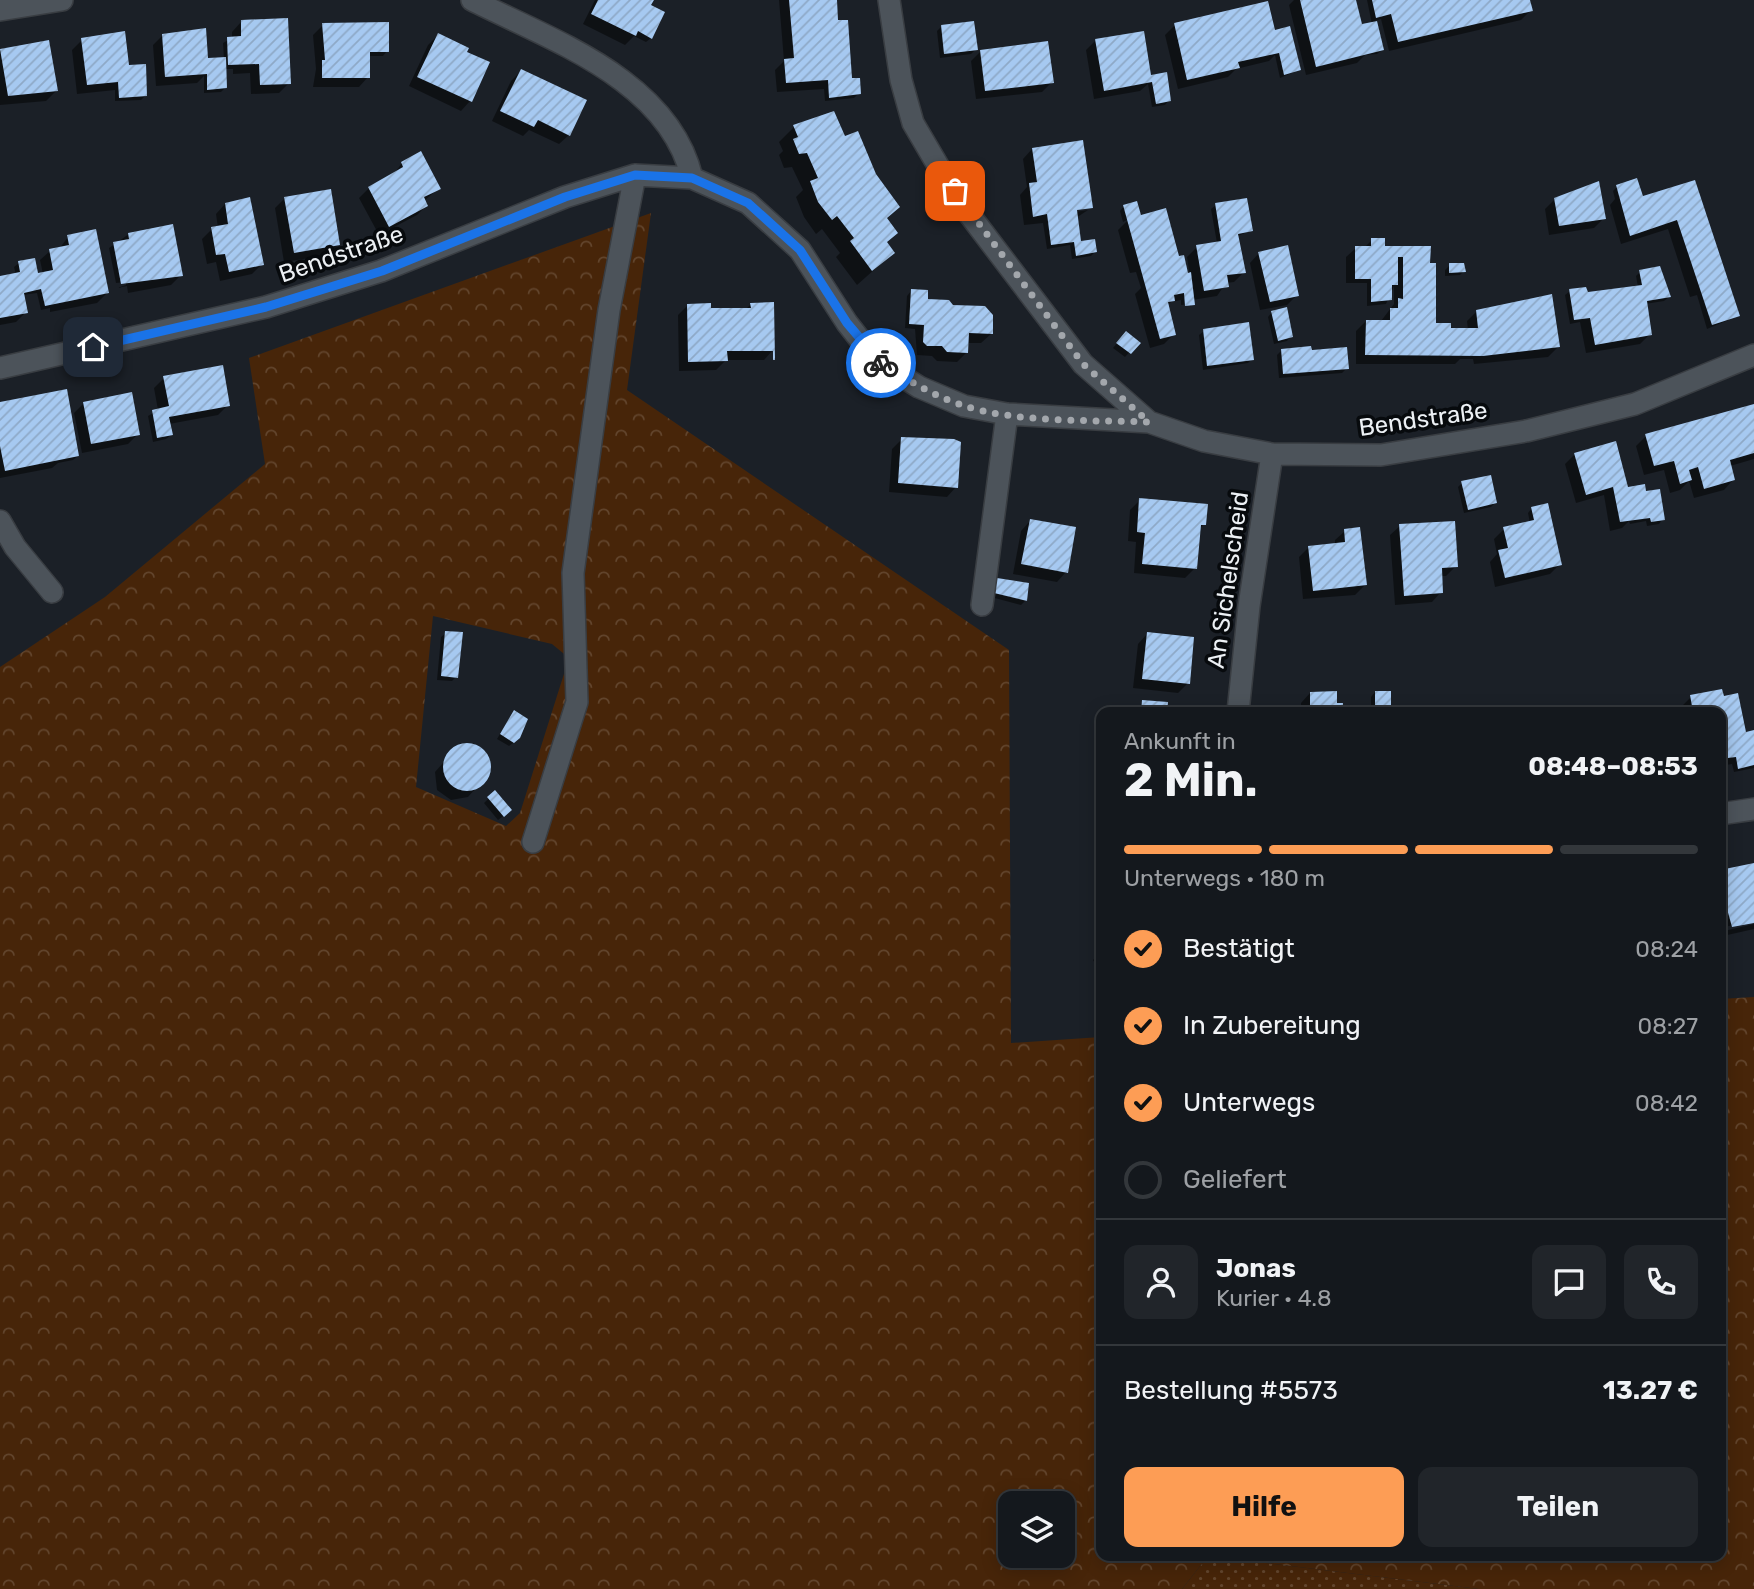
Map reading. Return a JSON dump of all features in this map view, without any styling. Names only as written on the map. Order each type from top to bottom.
[{"type":"street","points":[[0,10],[62,0]]},
{"type":"street","points":[[472,0],[554,41],[636,88],[670,124],[687,156],[692,178]]},
{"type":"street","points":[[889,0],[901,80],[914,123],[940,169],[969,214],[1083,364],[1149,422]]},
{"type":"street","points":[[533,842],[577,702],[573,573],[609,310],[635,175]]},
{"type":"street","name":"Bendstraße","points":[[0,368],[266,307],[382,271],[565,197],[635,175],[692,178],[748,203],[800,250],[847,323],[876,360],[919,387],[964,406],[1007,414],[1149,422],[1204,441],[1272,454],[1381,455],[1527,431],[1635,404],[1754,355]]},
{"type":"street","points":[[982,605],[1007,414]]},
{"type":"street","name":"An Sichelscheid","points":[[1239,707],[1249,606],[1272,454]]},
{"type":"street","points":[[0,521],[15,547],[52,592]]},
{"type":"street","points":[[1726,813],[1754,809]]},
{"type":"green space","points":[[651,213],[627,390],[1009,650],[1011,1043],[1096,1037],[1096,1561],[1204,1561],[1182,1589],[0,1589],[0,667],[105,597],[265,464],[249,358]],"holes":[[[433,616],[552,644],[569,658],[520,813],[506,826],[416,787]]]},
{"type":"green space","points":[[1754,997],[1754,1589],[1479,1589],[1249,1561],[1726,1561],[1726,999]]},
{"type":"green space","points":[[1204,1561],[1249,1561],[1479,1589],[1182,1589]]},
{"type":"building","points":[[598,0],[654,0],[651,5],[665,12],[652,39],[638,31],[636,36],[591,14]]},
{"type":"building","points":[[789,0],[837,0],[838,20],[848,20],[852,78],[860,78],[861,94],[829,98],[828,80],[786,83],[784,59],[794,58]]},
{"type":"building","points":[[1300,0],[1356,0],[1362,24],[1377,21],[1384,50],[1316,67]]},
{"type":"building","points":[[1372,0],[1530,0],[1533,11],[1398,42],[1391,14],[1376,18]]},
{"type":"building","points":[[1268,1],[1275,30],[1290,26],[1301,70],[1284,75],[1279,53],[1238,62],[1240,68],[1187,80],[1174,23]]},
{"type":"building","points":[[288,18],[291,84],[260,85],[259,64],[228,65],[227,37],[241,36],[241,20]]},
{"type":"building","points":[[974,21],[978,50],[944,54],[941,25]]},
{"type":"building","points":[[389,22],[389,52],[370,52],[370,78],[322,78],[322,60],[325,60],[322,23]]},
{"type":"building","points":[[206,28],[208,58],[226,57],[227,88],[207,90],[207,74],[165,77],[162,34]]},
{"type":"building","points":[[125,31],[129,65],[146,64],[147,96],[119,98],[118,82],[87,85],[81,38]]},
{"type":"building","points":[[1144,31],[1151,75],[1167,72],[1171,101],[1156,104],[1152,82],[1104,91],[1095,39]]},
{"type":"building","points":[[438,33],[469,48],[467,52],[490,62],[472,102],[417,77]]},
{"type":"building","points":[[49,40],[58,91],[8,96],[0,49]]},
{"type":"building","points":[[1048,41],[1054,83],[985,91],[980,50]]},
{"type":"building","points":[[521,69],[587,100],[570,136],[538,120],[534,127],[500,111]]},
{"type":"building","points":[[834,111],[845,136],[858,131],[876,174],[900,207],[887,218],[898,233],[887,242],[895,253],[872,271],[850,241],[854,238],[837,216],[832,220],[818,202],[810,181],[818,178],[807,153],[799,154],[793,139],[798,137],[793,125]]},
{"type":"building","points":[[1083,140],[1093,208],[1077,210],[1081,241],[1095,239],[1097,252],[1076,256],[1074,242],[1051,245],[1047,214],[1033,217],[1029,183],[1037,182],[1032,148]]},
{"type":"building","points":[[421,151],[441,189],[424,197],[428,206],[389,227],[368,187],[403,167],[401,162]]},
{"type":"building","points":[[1637,178],[1643,196],[1695,180],[1740,316],[1712,325],[1677,220],[1630,236],[1616,185]]},
{"type":"building","points":[[1599,181],[1606,219],[1559,226],[1554,198]]},
{"type":"building","points":[[331,189],[340,245],[294,253],[284,197]]},
{"type":"building","points":[[250,197],[264,265],[229,272],[225,254],[216,255],[211,227],[228,224],[225,203]]},
{"type":"building","points":[[1247,198],[1253,231],[1238,234],[1246,273],[1227,275],[1229,287],[1204,291],[1196,245],[1221,241],[1215,203]]},
{"type":"building","points":[[1137,201],[1141,215],[1166,208],[1179,256],[1184,255],[1188,273],[1191,272],[1195,305],[1185,306],[1184,293],[1174,295],[1175,301],[1168,302],[1176,335],[1160,339],[1123,205]]},
{"type":"building","points":[[173,224],[183,276],[121,284],[113,242],[129,239],[128,233]]},
{"type":"building","points":[[96,229],[109,293],[45,306],[41,289],[24,293],[28,313],[0,318],[0,276],[20,272],[18,261],[35,258],[38,273],[53,270],[49,249],[69,245],[67,235]]},
{"type":"building","points":[[1371,238],[1385,238],[1385,246],[1431,246],[1430,263],[1436,263],[1436,323],[1451,323],[1451,328],[1478,328],[1476,310],[1552,294],[1560,347],[1483,356],[1365,355],[1366,320],[1390,320],[1390,308],[1398,308],[1398,298],[1403,299],[1403,257],[1398,257],[1398,285],[1392,285],[1392,300],[1371,302],[1371,279],[1355,279],[1355,246],[1371,246]]},
{"type":"building","points":[[1288,245],[1299,296],[1270,302],[1258,252]]},
{"type":"building","points":[[1449,263],[1464,263],[1466,272],[1449,273]]},
{"type":"building","points":[[1660,266],[1671,297],[1647,301],[1652,335],[1595,345],[1590,318],[1574,320],[1569,289],[1586,287],[1588,292],[1642,285],[1639,270]]},
{"type":"building","points":[[911,289],[928,290],[928,299],[949,300],[953,305],[985,306],[993,315],[993,334],[969,333],[968,353],[947,352],[942,346],[927,346],[923,342],[924,325],[909,324]]},
{"type":"building","points":[[774,302],[775,360],[773,351],[727,351],[728,361],[688,362],[687,304],[711,303],[711,308],[751,308],[750,303]]},
{"type":"building","points":[[1287,307],[1293,337],[1278,341],[1271,311]]},
{"type":"building","points":[[1249,322],[1254,360],[1207,366],[1203,329]]},
{"type":"building","points":[[1126,331],[1141,343],[1131,354],[1116,343]]},
{"type":"building","points":[[1311,346],[1312,350],[1347,347],[1349,369],[1283,374],[1281,349]]},
{"type":"building","points":[[223,365],[230,406],[169,417],[173,435],[157,438],[152,410],[169,406],[163,376]]},
{"type":"building","points":[[67,389],[79,456],[5,471],[0,446],[0,402]]},
{"type":"building","points":[[132,392],[140,435],[91,444],[83,402]]},
{"type":"building","points":[[1754,404],[1754,453],[1730,460],[1735,480],[1704,489],[1698,467],[1689,470],[1692,480],[1680,484],[1674,461],[1654,466],[1645,434]]},
{"type":"building","points":[[901,437],[954,439],[961,442],[958,488],[898,483]]},
{"type":"building","points":[[1616,441],[1628,487],[1645,484],[1646,491],[1660,489],[1665,520],[1651,522],[1650,518],[1620,522],[1613,487],[1586,495],[1574,453]]},
{"type":"building","points":[[1491,475],[1497,503],[1468,510],[1461,481]]},
{"type":"building","points":[[1139,498],[1208,504],[1206,525],[1201,525],[1197,569],[1142,564],[1145,533],[1137,532]]},
{"type":"building","points":[[1548,503],[1562,565],[1505,578],[1498,550],[1508,548],[1503,527],[1534,520],[1531,507]]},
{"type":"building","points":[[1030,519],[1076,527],[1068,573],[1021,564]]},
{"type":"building","points":[[1455,521],[1458,567],[1442,568],[1443,593],[1404,596],[1399,524]]},
{"type":"building","points":[[1360,527],[1367,585],[1313,591],[1308,546],[1345,542],[1344,529]]},
{"type":"building","points":[[997,578],[1029,583],[1027,601],[994,593]]},
{"type":"building","points":[[445,631],[463,632],[458,678],[441,676]]},
{"type":"building","points":[[1147,632],[1194,637],[1190,684],[1142,679]]},
{"type":"building","points":[[1722,689],[1724,696],[1738,693],[1746,732],[1754,730],[1754,765],[1738,769],[1736,757],[1726,758],[1726,707],[1692,707],[1690,695]]},
{"type":"building","points":[[1337,691],[1337,703],[1343,703],[1343,707],[1310,707],[1310,692]]},
{"type":"building","points":[[1375,691],[1391,691],[1391,707],[1375,707]]},
{"type":"building","points":[[1142,700],[1168,702],[1168,707],[1141,707]]},
{"type":"building","points":[[514,710],[528,719],[520,738],[514,743],[500,734]]},
{"type":"building","points":[[467,743],[484,750],[491,767],[484,784],[467,791],[450,784],[443,767],[450,750]]},
{"type":"building","points":[[495,790],[512,810],[504,817],[487,797]]},
{"type":"building","points":[[1754,863],[1754,923],[1732,927],[1726,905],[1726,869]]},
{"type":"way so far","points":[[881,363],[919,387],[964,406],[1007,414],[1149,422],[1083,364],[969,214],[955,191]]},
{"type":"route","points":[[93,347],[266,307],[382,271],[565,197],[635,175],[692,178],[748,203],[800,250],[847,323],[881,363]]}]
